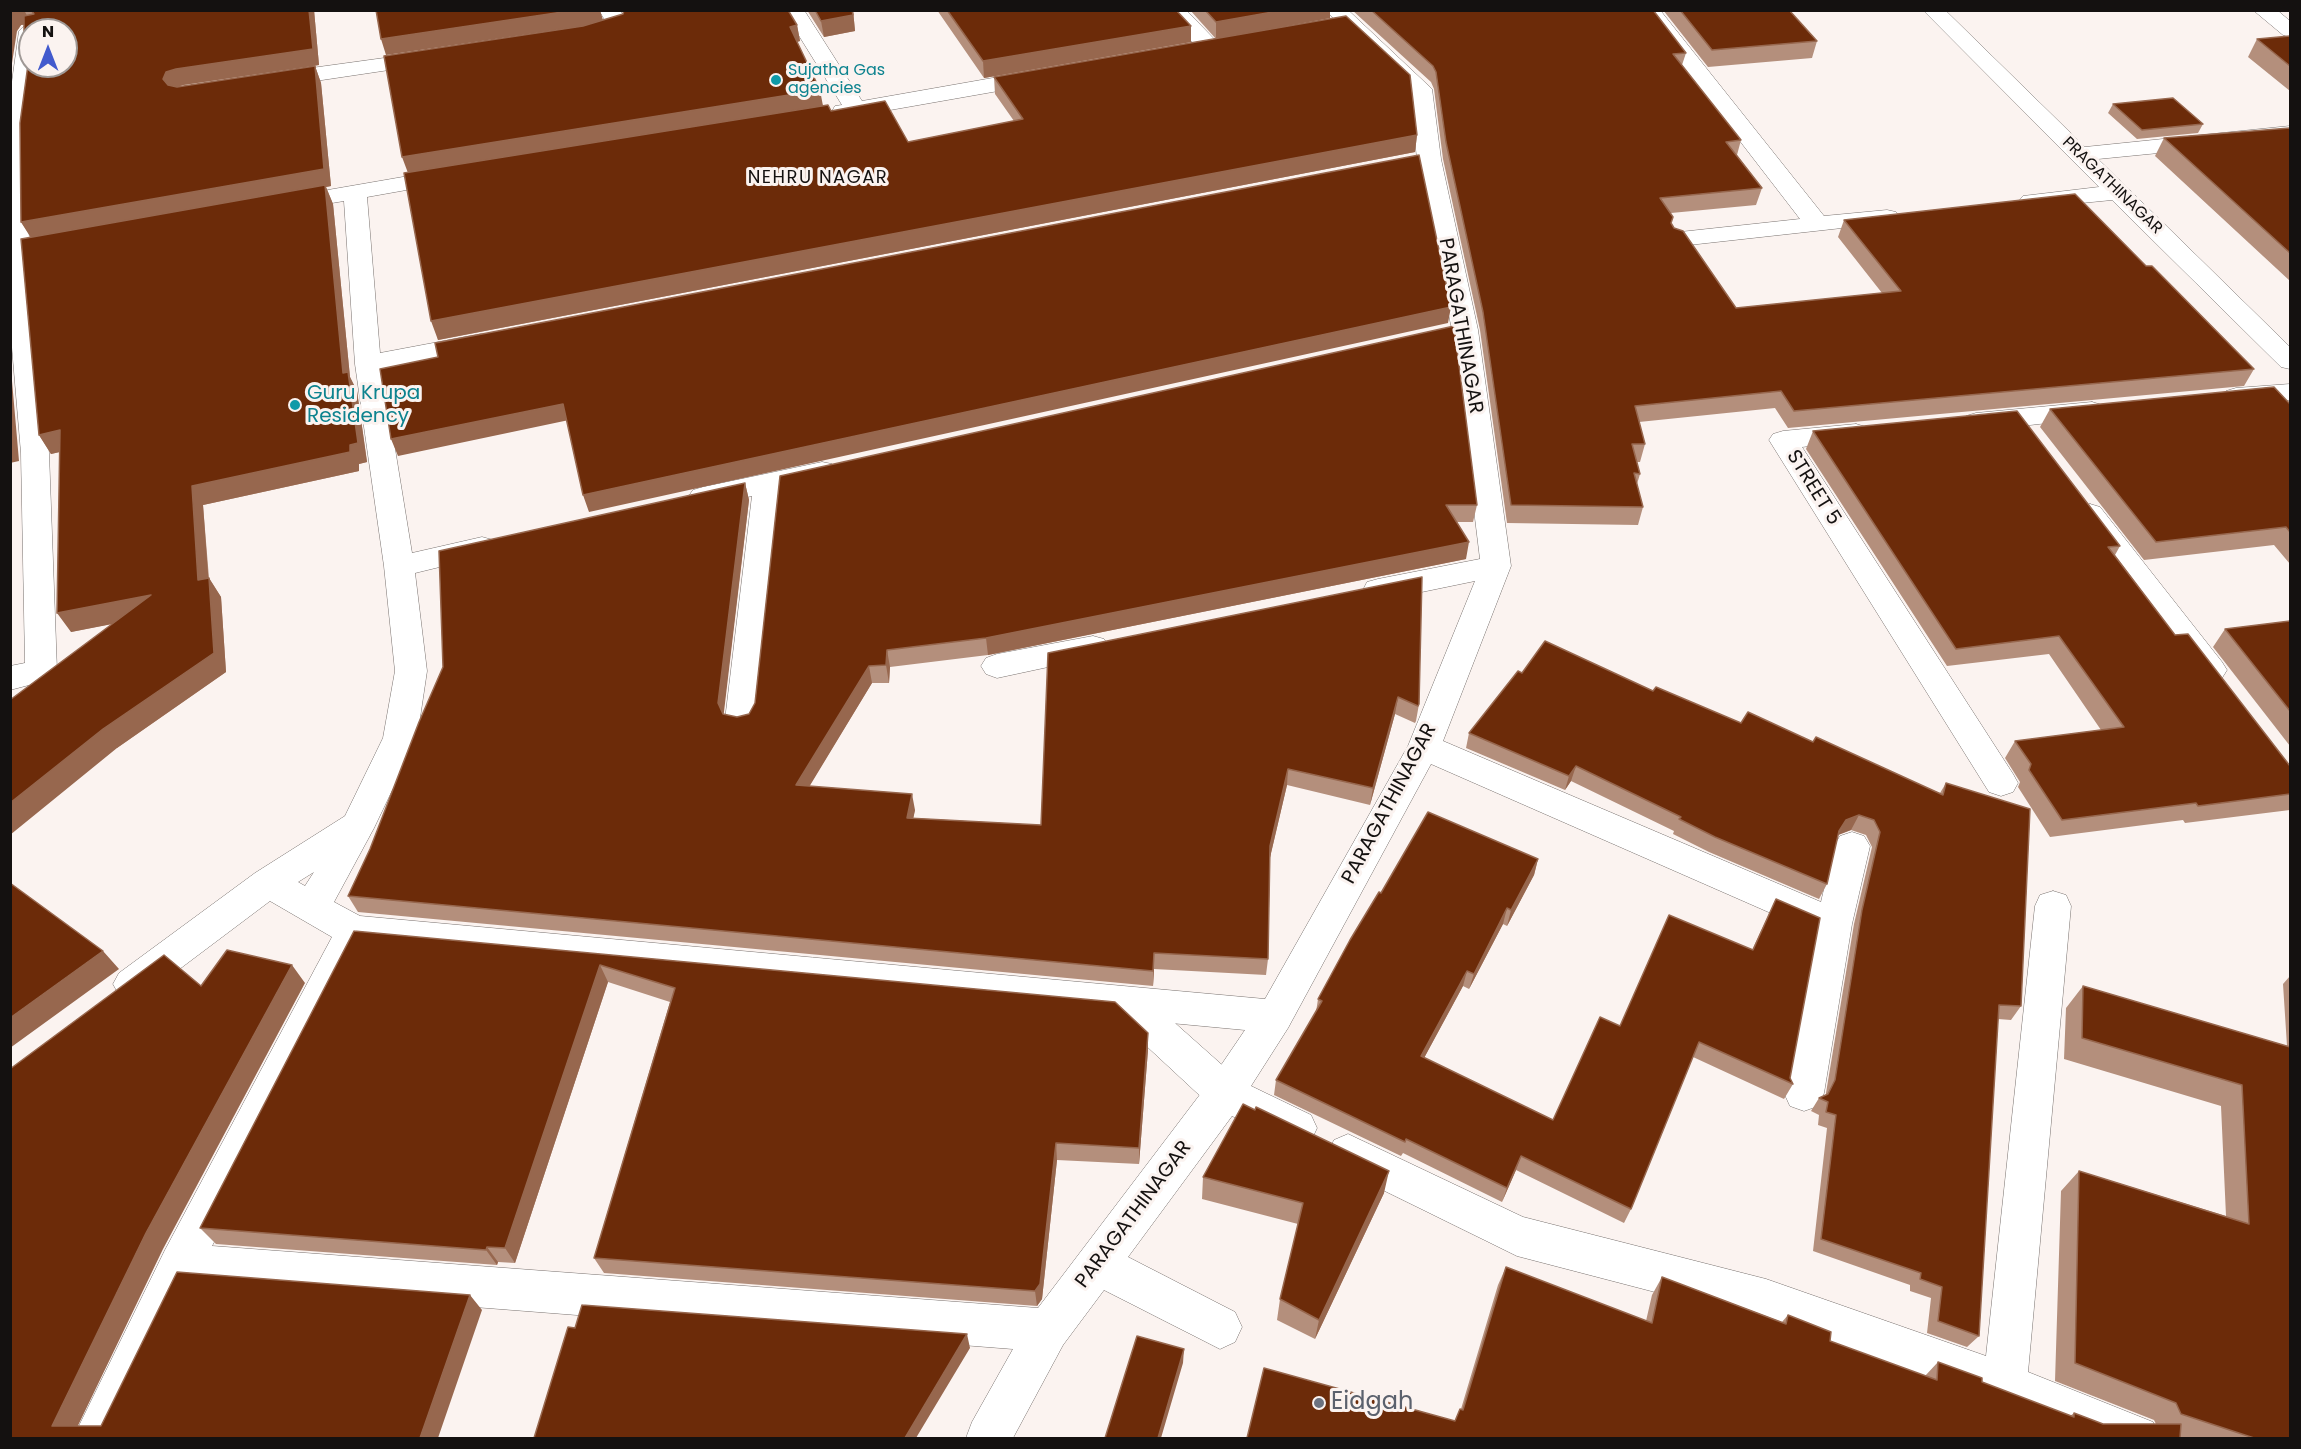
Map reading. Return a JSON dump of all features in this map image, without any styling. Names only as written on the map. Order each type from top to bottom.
[{"type":"street","points":[[563,38],[607,29],[618,24],[609,10]]},
{"type":"street","points":[[794,10],[856,109]]},
{"type":"street","points":[[1174,10],[1209,47]]},
{"type":"street","points":[[1649,10],[1817,224]]},
{"type":"street","points":[[2263,10],[2290,31]]},
{"type":"street","name":"PRAGATHINAGAR","points":[[1940,11],[2080,154],[2290,361]]},
{"type":"street","name":"PARAGATHINAGAR","points":[[988,1438],[1048,1330],[1226,1093],[1275,1016],[1424,747],[1496,566],[1454,332],[1417,161],[1421,89],[1336,21]]},
{"type":"street","points":[[1186,51],[1232,43]]},
{"type":"street","points":[[255,83],[445,55]]},
{"type":"street","points":[[821,115],[1056,74]]},
{"type":"street","points":[[13,679],[41,671],[23,454],[14,252],[13,140],[22,78]]},
{"type":"street","points":[[2080,154],[2290,133]]},
{"type":"street","points":[[262,207],[472,172]]},
{"type":"street","points":[[312,907],[358,825],[400,738],[411,671],[399,566],[368,364],[355,191]]},
{"type":"street","points":[[2014,203],[2119,192]]},
{"type":"street","points":[[1680,239],[1910,214]]},
{"type":"street","points":[[14,252],[87,239]]},
{"type":"street","points":[[368,364],[510,336]]},
{"type":"street","points":[[2207,400],[2290,392]]},
{"type":"street","points":[[1946,425],[2123,408]]},
{"type":"street","points":[[2016,418],[2038,446]]},
{"type":"street","name":"STREET 5","points":[[1888,430],[1784,441],[2001,783]]},
{"type":"street","points":[[676,503],[849,465]]},
{"type":"street","points":[[741,720],[768,483]]},
{"type":"street","points":[[2074,493],[2225,689]]},
{"type":"street","points":[[399,566],[503,542]]},
{"type":"street","points":[[1345,596],[1496,566]]},
{"type":"street","points":[[997,666],[1125,640]]},
{"type":"street","points":[[1424,747],[1834,924]]},
{"type":"street","points":[[106,1003],[268,883],[358,825]]},
{"type":"street","points":[[1804,1093],[1834,924],[1852,846]]},
{"type":"street","points":[[268,883],[354,931],[1275,1016]]},
{"type":"street","points":[[2005,1385],[2053,906]]},
{"type":"street","points":[[95,1438],[180,1264],[354,931]]},
{"type":"street","points":[[1126,1003],[1226,1093],[1517,1236],[1766,1300],[2005,1385],[2137,1438]]},
{"type":"street","points":[[180,1264],[1048,1330]]},
{"type":"street","points":[[1096,1264],[1220,1327]]},
{"type":"building","points":[[31,10],[309,10],[313,49],[176,69],[166,72],[163,79],[168,85],[177,87],[315,66],[324,169],[21,222],[20,123],[26,78],[78,78],[78,18],[24,18],[24,16],[34,14]]},
{"type":"building","points":[[376,10],[576,10],[381,39]]},
{"type":"building","points":[[624,10],[788,10],[797,25],[790,27],[820,90],[402,157],[384,56],[583,26],[623,14]]},
{"type":"building","points":[[815,10],[852,10],[853,15],[821,21]]},
{"type":"building","points":[[947,10],[1176,10],[1191,26],[983,61]]},
{"type":"building","points":[[1205,10],[1284,10],[1216,22]]},
{"type":"building","points":[[1371,10],[1653,10],[1686,53],[1673,54],[1741,140],[1726,142],[1762,188],[1660,198],[1673,217],[1671,223],[1674,228],[1683,231],[1736,308],[1901,291],[1844,220],[2075,194],[2146,266],[2152,266],[2254,369],[1794,411],[1781,391],[1635,406],[1645,444],[1632,444],[1640,474],[1634,473],[1643,507],[1511,505],[1483,312],[1446,142],[1436,72],[1433,66]]},
{"type":"building","points":[[1680,10],[1789,10],[1817,41],[1712,50]]},
{"type":"building","points":[[1346,16],[1410,75],[1417,135],[431,321],[404,173],[828,105],[831,111],[885,101],[908,142],[1023,119],[994,77]]},
{"type":"building","points":[[2290,36],[2290,66],[2257,39]]},
{"type":"building","points":[[2173,98],[2203,124],[2142,130],[2113,104]]},
{"type":"building","points":[[2290,128],[2290,253],[2164,138]]},
{"type":"building","points":[[1419,155],[1451,307],[583,495],[563,404],[391,439],[380,369],[438,357],[435,343]]},
{"type":"building","points":[[325,185],[343,373],[348,372],[358,443],[350,445],[350,452],[192,486],[198,580],[209,578],[214,653],[103,729],[10,803],[10,700],[151,595],[57,613],[60,430],[39,435],[21,239]]},
{"type":"building","points":[[1454,326],[1477,505],[1446,505],[1469,542],[986,638],[887,650],[886,665],[869,666],[796,785],[912,794],[907,818],[1041,825],[1048,653],[1422,577],[1419,704],[1418,706],[1398,697],[1373,788],[1288,769],[1270,846],[1268,959],[1154,953],[1153,971],[348,896],[370,849],[419,722],[443,667],[439,551],[745,483],[718,703],[723,714],[737,717],[749,714],[755,703],[780,476]]},
{"type":"building","points":[[2274,387],[2290,404],[2290,532],[2286,527],[2156,542],[2050,409]]},
{"type":"building","points":[[2017,411],[2120,546],[2108,547],[2175,635],[2188,634],[2290,766],[2290,794],[2062,820],[2029,770],[2031,764],[2015,741],[2124,727],[2059,636],[1956,649],[1813,431]]},
{"type":"building","points":[[2290,621],[2290,711],[2225,629]]},
{"type":"building","points":[[1545,641],[1653,691],[1656,687],[1741,723],[1748,712],[1813,742],[1816,737],[1943,795],[1946,783],[2030,809],[2021,1006],[1999,1005],[1979,1336],[1938,1321],[1942,1287],[1920,1279],[1921,1273],[1821,1239],[1836,1115],[1826,1112],[1828,1102],[1819,1098],[1828,1094],[1835,1080],[1862,910],[1880,832],[1874,820],[1859,815],[1846,820],[1839,831],[1827,884],[1715,837],[1679,819],[1681,817],[1576,766],[1569,776],[1469,733],[1518,671],[1522,673]]},
{"type":"building","points":[[1428,812],[1538,859],[1511,910],[1507,908],[1474,974],[1467,971],[1421,1056],[1553,1120],[1600,1017],[1620,1026],[1669,915],[1753,950],[1776,899],[1820,918],[1790,1078],[1793,1084],[1699,1042],[1631,1209],[1521,1156],[1507,1188],[1276,1080],[1322,1001],[1318,999],[1350,940],[1379,892],[1381,893]]},
{"type":"building","points":[[10,883],[103,951],[10,1018]]},
{"type":"building","points":[[354,931],[1115,1002],[1148,1033],[1139,1148],[1056,1143],[1040,1284],[1035,1291],[594,1258],[675,988],[600,965],[505,1248],[487,1247],[486,1250],[200,1228]]},
{"type":"building","points":[[227,950],[292,965],[146,1233],[52,1426],[101,1426],[177,1272],[470,1295],[420,1438],[10,1438],[10,1069],[164,955],[201,986]]},
{"type":"building","points":[[2083,986],[2290,1047],[2290,1438],[2254,1438],[2181,1414],[2176,1403],[2075,1363],[2079,1171],[2249,1224],[2242,1085],[2082,1038]]},
{"type":"building","points":[[1243,1104],[1255,1110],[1256,1107],[1389,1171],[1319,1320],[1280,1299],[1303,1203],[1203,1177]]},
{"type":"building","points":[[1506,1267],[1652,1323],[1662,1277],[1786,1324],[1788,1315],[1831,1332],[1830,1341],[1937,1380],[1938,1362],[1982,1378],[1982,1382],[2074,1417],[2074,1413],[2103,1424],[2181,1424],[2180,1438],[1247,1438],[1264,1368],[1455,1421],[1460,1409],[1463,1410]]},
{"type":"building","points":[[582,1305],[967,1334],[905,1438],[534,1438],[568,1327],[575,1328]]},
{"type":"building","points":[[1137,1336],[1184,1349],[1158,1438],[1105,1438]]},
{"type":"place","name":"Sujatha Gas agencies","points":[[776,80]]},
{"type":"place","name":"Guru Krupa Residency","points":[[295,405]]},
{"type":"place","name":"Eidgah","points":[[1319,1403]]},
{"type":"district","name":"NEHRU NAGAR","points":[[818,178]]}]
